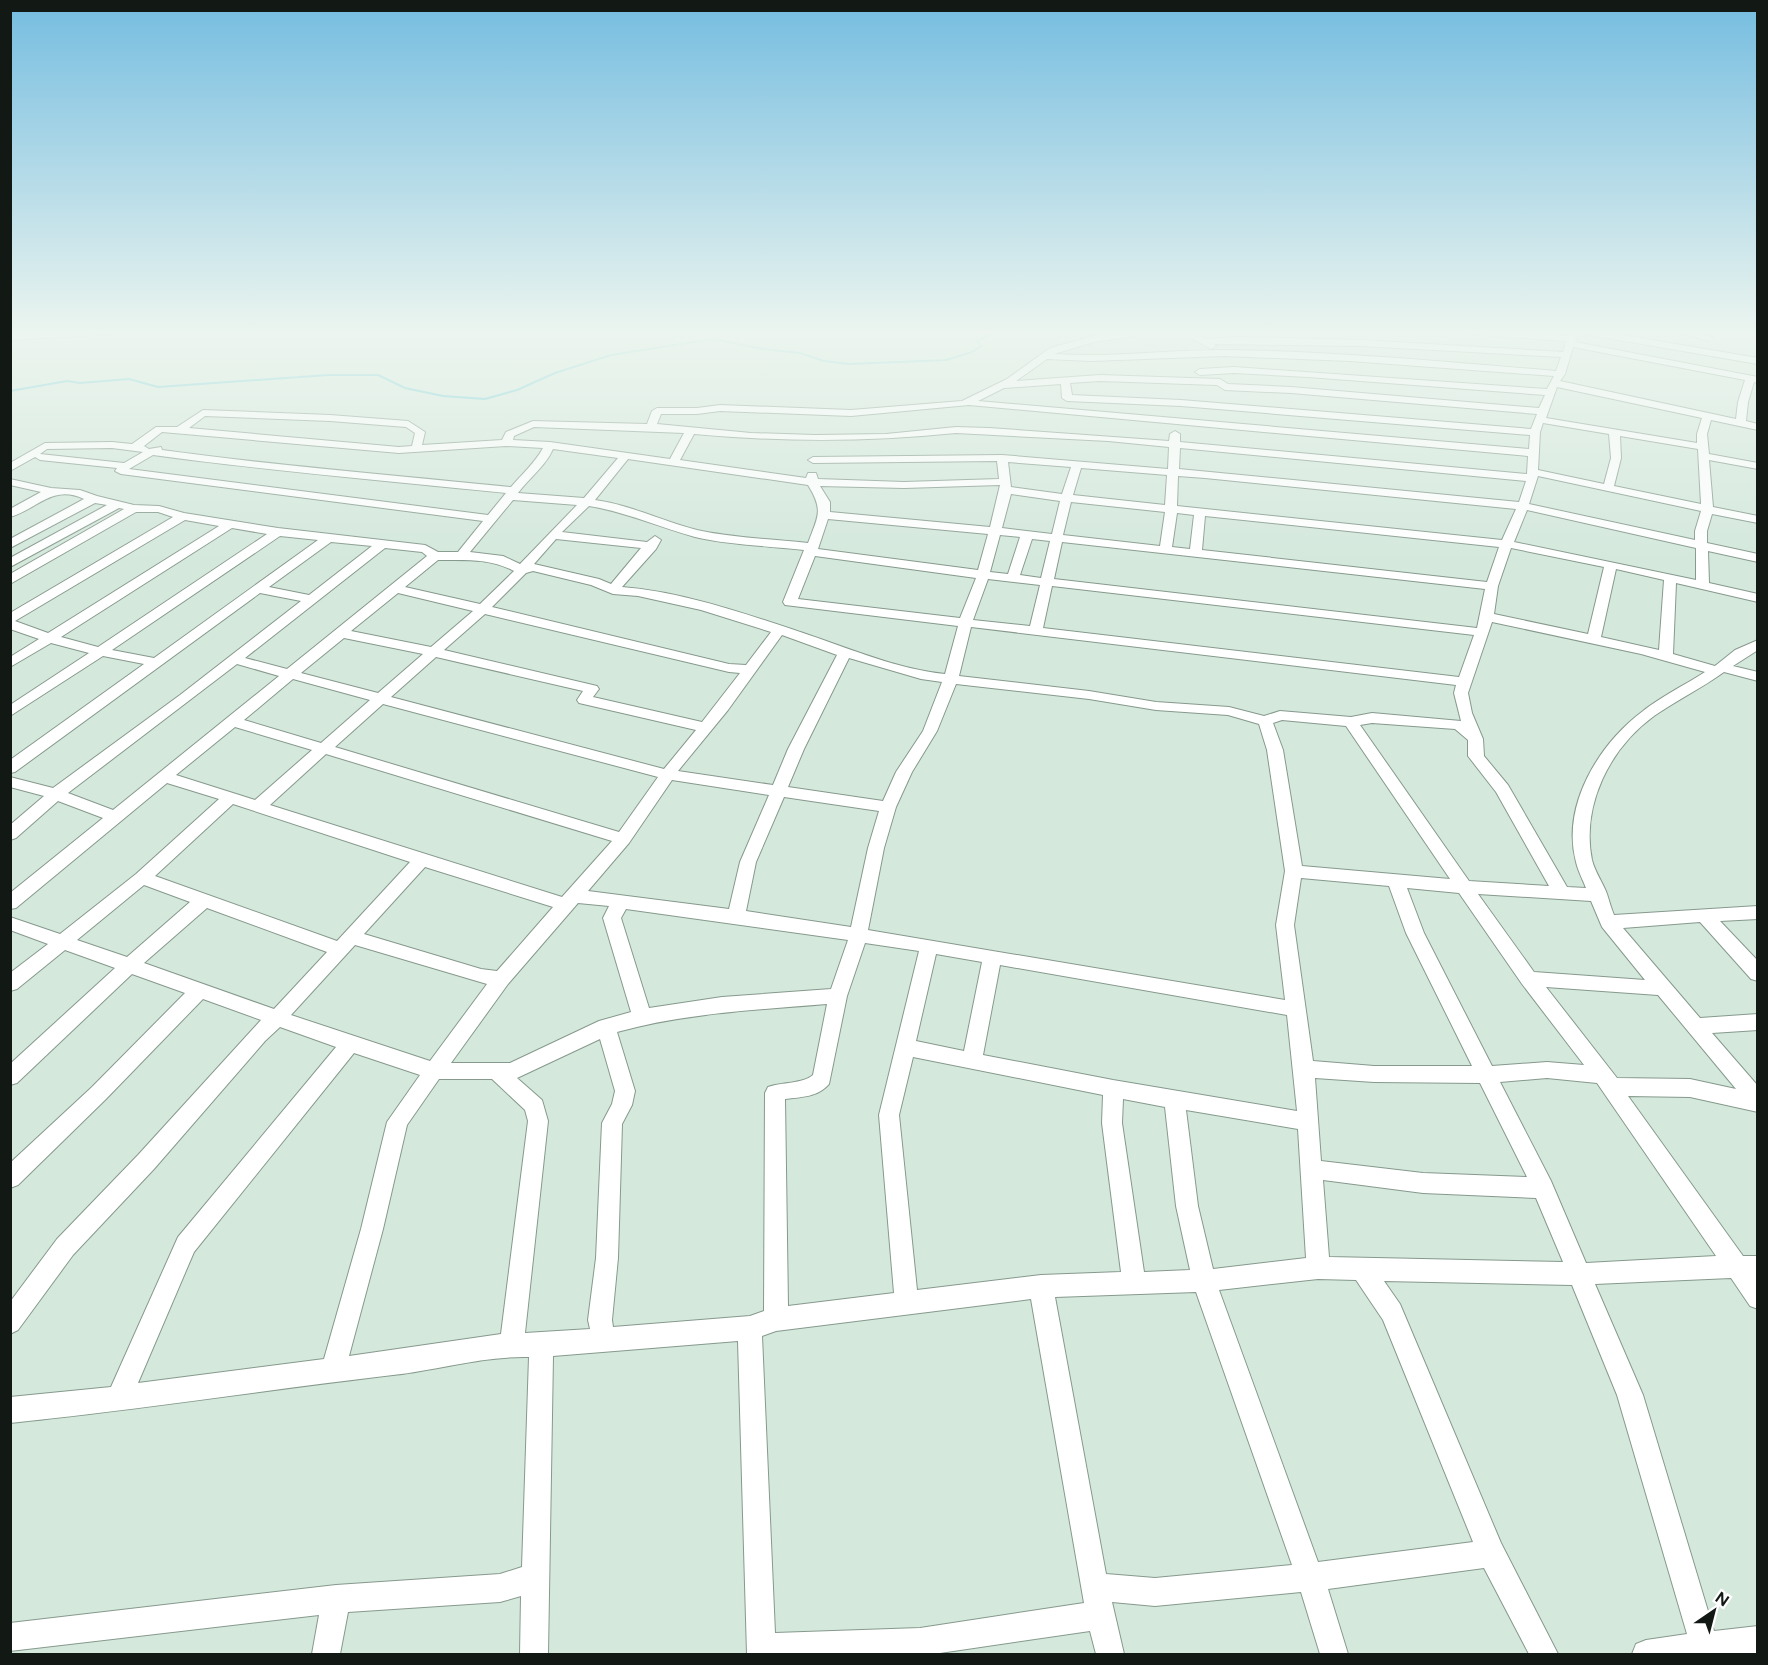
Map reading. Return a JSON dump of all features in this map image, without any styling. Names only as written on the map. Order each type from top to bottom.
[{"type":"street","points":[[651,428],[657,411],[715,409]]},
{"type":"street","points":[[738,409],[851,413],[903,409]]},
{"type":"street","points":[[1033,409],[1534,453]]},
{"type":"street","points":[[1165,549],[1170,527],[1173,444],[1179,409]]},
{"type":"street","points":[[1307,409],[1540,421]]},
{"type":"street","points":[[1441,409],[1614,431],[1758,466]]},
{"type":"street","points":[[1545,409],[1534,453],[1533,475],[1492,586],[1487,617],[1461,693],[1475,739],[1476,756],[1514,809],[1562,894]]},
{"type":"street","points":[[1667,409],[1758,427]]},
{"type":"street","points":[[1741,424],[1742,409]]},
{"type":"street","points":[[179,431],[203,413],[416,450],[506,443],[550,445],[812,482],[1005,486],[1066,498],[1508,544],[1611,564],[1758,598]]},
{"type":"street","points":[[1703,586],[1701,531],[1707,510],[1702,434],[1707,418]]},
{"type":"street","points":[[134,448],[160,429],[179,431],[307,430],[408,424],[420,432],[416,450]]},
{"type":"street","points":[[506,443],[510,434],[533,424],[651,428],[815,438],[886,437],[956,430],[989,430],[1533,475],[1608,488],[1758,520]]},
{"type":"street","points":[[1608,488],[1616,458],[1614,431]]},
{"type":"street","points":[[673,462],[690,432]]},
{"type":"street","points":[[886,437],[889,442],[890,459]]},
{"type":"street","points":[[815,438],[812,482],[825,502],[824,515],[790,602],[1464,682]]},
{"type":"street","points":[[461,556],[540,463],[550,445]]},
{"type":"street","points":[[10,468],[45,446],[157,449],[121,471],[315,498],[493,519]]},
{"type":"street","points":[[153,452],[241,464],[304,468],[587,502],[618,507],[699,534],[1013,579],[1480,632]]},
{"type":"street","points":[[30,456],[67,458],[126,466]]},
{"type":"street","points":[[258,806],[378,698],[434,652],[523,570],[587,502],[625,456]]},
{"type":"street","points":[[813,460],[1002,458],[1523,506],[1758,558]]},
{"type":"street","points":[[776,1319],[775,1093],[781,1090],[808,1089],[817,1086],[822,1078],[838,996],[858,936],[876,848],[888,807],[904,772],[930,731],[951,678],[965,623],[983,574],[1005,486],[1002,458]]},
{"type":"street","points":[[1035,632],[1066,498],[1077,464]]},
{"type":"street","points":[[11,482],[51,491],[80,493],[93,499],[134,508],[159,509],[183,516],[278,532],[425,549],[435,556],[503,560],[523,570],[532,567],[596,582],[613,590],[638,592],[704,607],[845,653],[926,676],[1089,695],[1149,705],[1229,711],[1265,721],[1280,715],[1351,722],[1372,718],[1460,725],[1475,739]]},
{"type":"street","points":[[10,514],[51,491]]},
{"type":"street","points":[[11,544],[93,499]]},
{"type":"street","points":[[10,563],[118,504]]},
{"type":"street","points":[[10,580],[134,508]]},
{"type":"street","points":[[1196,553],[1200,512]]},
{"type":"street","points":[[824,515],[1165,549],[1492,586]]},
{"type":"street","points":[[10,620],[183,516]]},
{"type":"street","points":[[10,663],[231,524]]},
{"type":"street","points":[[613,590],[652,546],[665,524]]},
{"type":"street","points":[[10,711],[278,532]]},
{"type":"street","points":[[555,535],[652,546]]},
{"type":"street","points":[[1013,579],[1027,535]]},
{"type":"street","points":[[10,768],[327,539]]},
{"type":"street","points":[[10,834],[56,794],[381,545]]},
{"type":"street","points":[[10,903],[117,818],[435,556]]},
{"type":"street","points":[[1594,639],[1611,564]]},
{"type":"street","points":[[1666,656],[1670,578]]},
{"type":"street","points":[[395,588],[729,668],[749,670]]},
{"type":"street","points":[[259,589],[310,599]]},
{"type":"street","points":[[1487,617],[1758,677]]},
{"type":"street","points":[[10,624],[47,639],[155,662]]},
{"type":"street","points":[[333,1370],[372,1229],[397,1122],[501,979],[623,839],[677,761],[723,707],[778,631]]},
{"type":"street","points":[[341,633],[592,689],[584,700],[704,727]]},
{"type":"street","points":[[1758,645],[1740,653],[1648,714],[1612,751],[1595,776],[1588,794],[1582,828],[1584,861],[1608,922],[1758,1102]]},
{"type":"street","points":[[736,916],[748,862],[813,712],[845,653]]},
{"type":"street","points":[[233,659],[669,775],[779,789],[888,807]]},
{"type":"street","points":[[232,721],[623,839]]},
{"type":"street","points":[[1265,721],[1275,750],[1294,871],[1285,925],[1304,1069],[1318,1268]]},
{"type":"street","points":[[1351,722],[1529,979],[1607,1081],[1628,1114],[1671,1172],[1747,1268],[1758,1298]]},
{"type":"street","points":[[164,777],[422,861],[571,901],[620,902],[736,916],[929,946],[1295,1009]]},
{"type":"street","points":[[10,782],[56,794],[117,818]]},
{"type":"street","points":[[10,984],[142,878],[231,797]]},
{"type":"street","points":[[10,1322],[65,1247],[146,1162],[258,1035],[278,1017],[422,861]]},
{"type":"street","points":[[1294,871],[1464,887],[1599,895]]},
{"type":"street","points":[[142,878],[202,902],[345,943],[501,979]]},
{"type":"street","points":[[1396,881],[1415,933],[1543,1188],[1630,1395],[1705,1648]]},
{"type":"street","points":[[10,1077],[130,964],[202,902]]},
{"type":"street","points":[[620,902],[612,918],[642,1017]]},
{"type":"street","points":[[1608,922],[1758,912]]},
{"type":"street","points":[[1704,915],[1758,974]]},
{"type":"street","points":[[10,923],[350,1044],[434,1071],[512,1071],[606,1027],[642,1017],[722,1005],[838,996]]},
{"type":"street","points":[[906,1301],[889,1115],[929,946]]},
{"type":"street","points":[[972,1060],[992,957]]},
{"type":"street","points":[[1529,979],[1662,988]]},
{"type":"street","points":[[10,1178],[99,1094],[200,990]]},
{"type":"street","points":[[1694,1026],[1758,1022]]},
{"type":"street","points":[[604,1340],[600,1320],[607,1258],[612,1122],[622,1105],[625,1091],[606,1027]]},
{"type":"street","points":[[118,1400],[186,1245],[350,1044]]},
{"type":"street","points":[[904,1047],[1113,1089],[1307,1122]]},
{"type":"street","points":[[1304,1069],[1374,1074],[1488,1075],[1547,1070],[1607,1081],[1690,1088],[1758,1102]]},
{"type":"street","points":[[496,1071],[535,1106],[538,1121],[512,1343]]},
{"type":"street","points":[[1113,1089],[1112,1123],[1134,1283]]},
{"type":"street","points":[[1174,1098],[1187,1206],[1204,1281],[1310,1577],[1334,1654]]},
{"type":"street","points":[[1310,1169],[1423,1183],[1543,1188]]},
{"type":"street","points":[[10,1410],[118,1400],[417,1360],[512,1343],[541,1345],[750,1328],[776,1319],[1041,1286],[1204,1281],[1318,1268],[1580,1274],[1672,1268],[1747,1268]]},
{"type":"street","points":[[1362,1269],[1392,1312],[1491,1553],[1544,1654]]},
{"type":"street","points":[[1041,1286],[1094,1587],[1110,1654]]},
{"type":"street","points":[[750,1328],[761,1651],[920,1642],[1100,1615]]},
{"type":"street","points":[[534,1654],[541,1345]]},
{"type":"street","points":[[1094,1587],[1155,1592],[1310,1577],[1491,1553]]},
{"type":"street","points":[[10,1637],[336,1599],[500,1588],[537,1577]]},
{"type":"street","points":[[326,1654],[336,1599]]},
{"type":"street","points":[[1646,1654],[1758,1640]]}]
